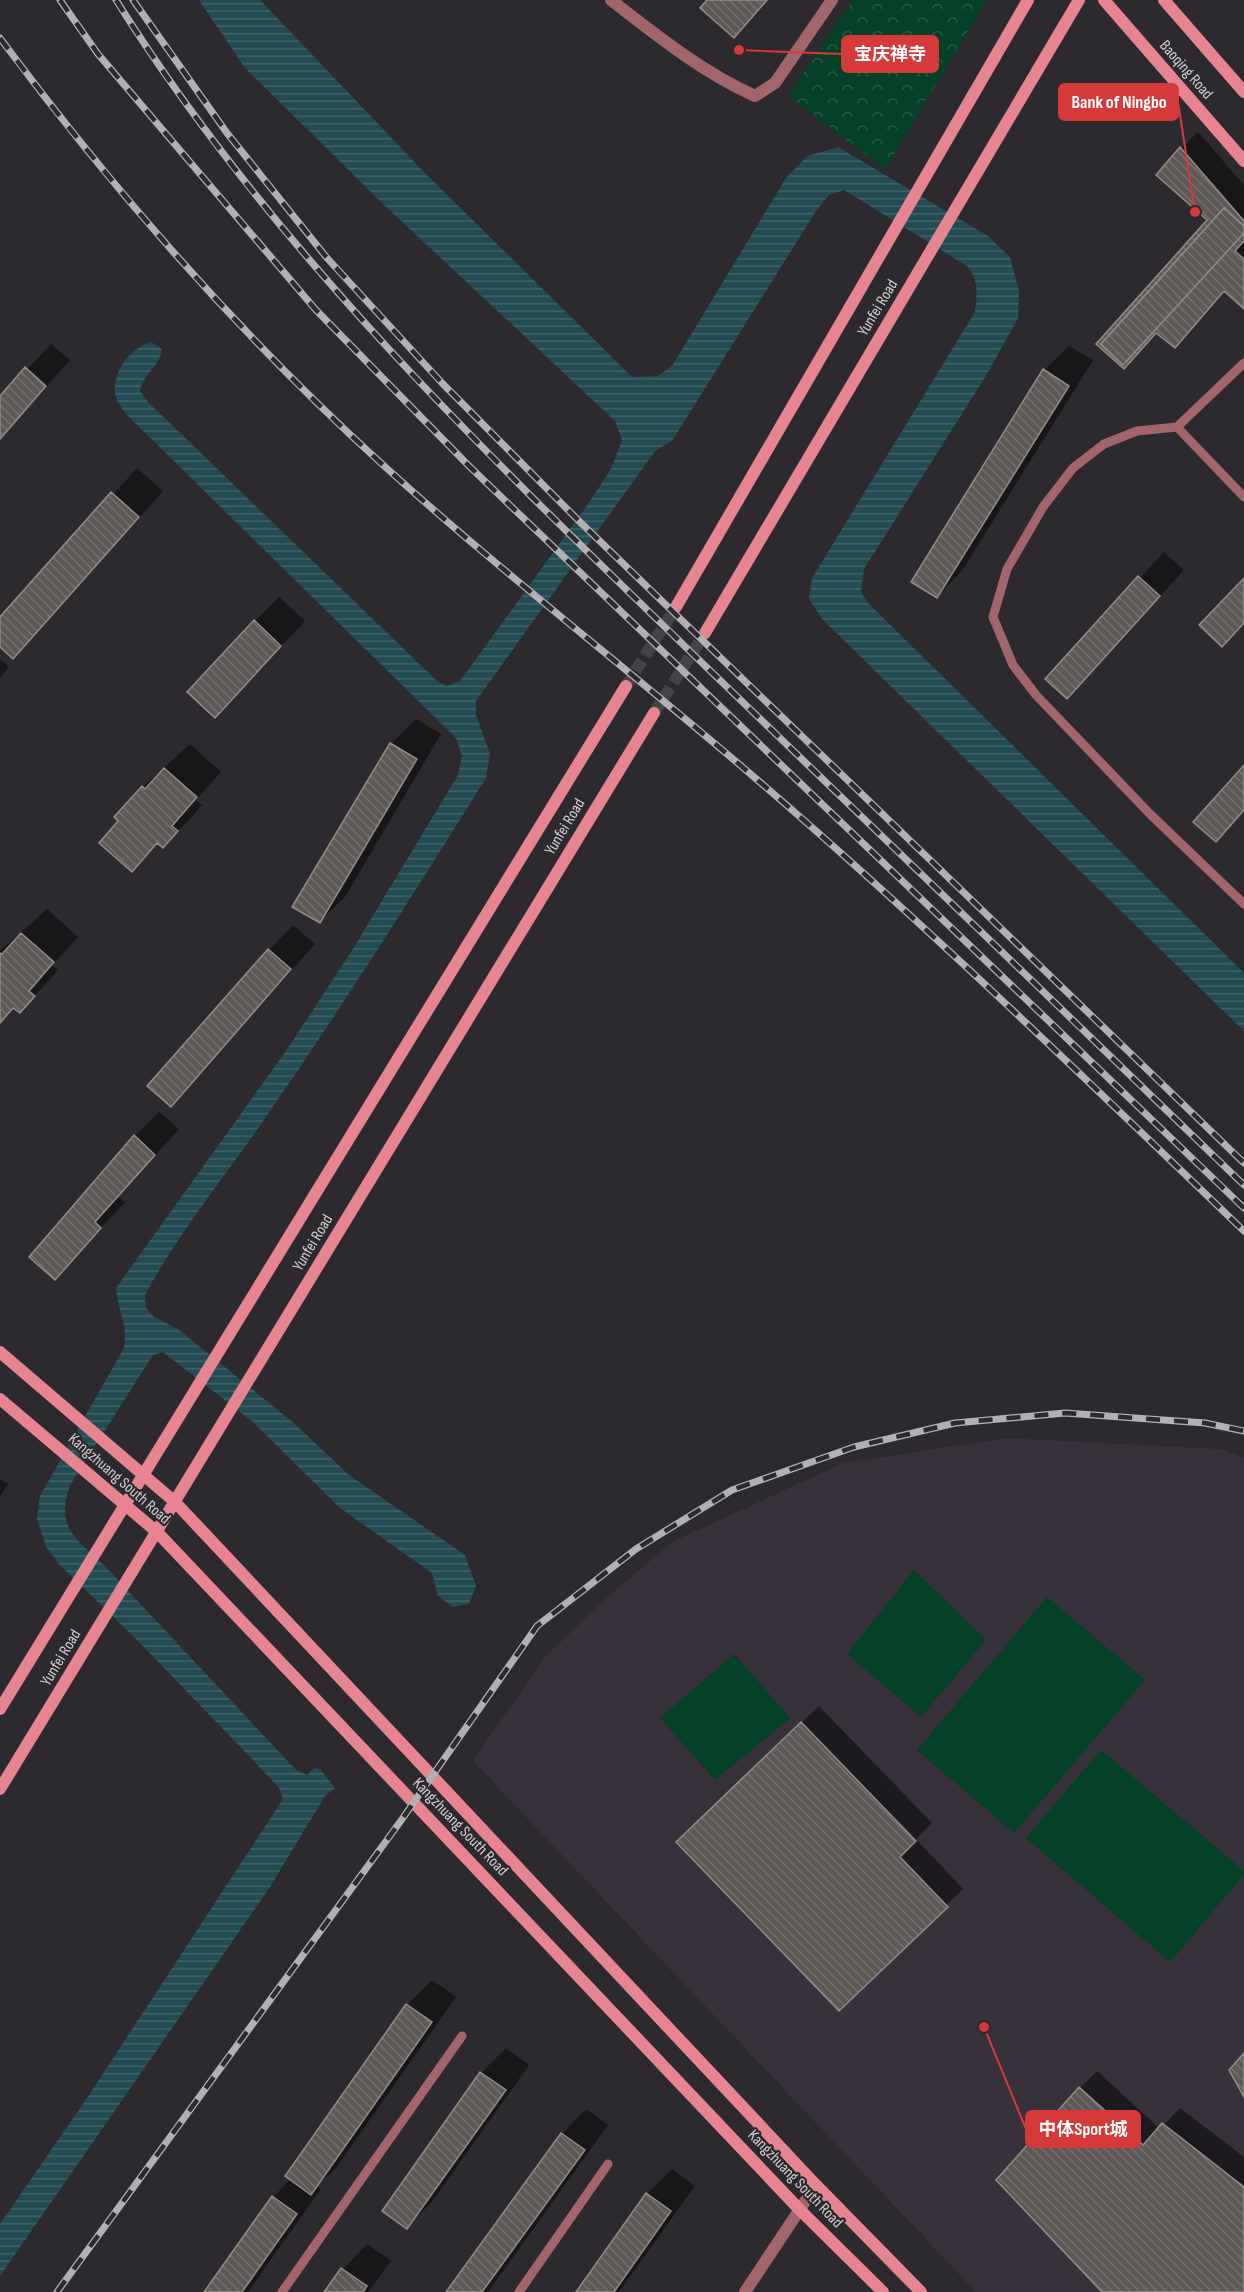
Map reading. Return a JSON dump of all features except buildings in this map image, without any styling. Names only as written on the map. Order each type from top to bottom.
[{"type":"main road","name":"Yunfei Road","points":[[676,607],[1028,0]]},
{"type":"main road","name":"Yunfei Road","points":[[705,633],[1079,0]]},
{"type":"main road","name":"Baoqing Road","points":[[1104,0],[1244,161]]},
{"type":"main road","name":"Baoqing Road","points":[[1164,0],[1244,92]]},
{"type":"main road","name":"Yunfei Road","points":[[0,1709],[626,686]]},
{"type":"main road","name":"Yunfei Road","points":[[0,1789],[654,713]]},
{"type":"main road","name":"Kangzhuang South Road","points":[[0,1352],[175,1502],[816,2185],[921,2292]]},
{"type":"main road","name":"Kangzhuang South Road","points":[[0,1399],[157,1532],[801,2210],[883,2292]]},
{"type":"street","points":[[610,0],[675,49],[732,86],[754,96],[775,83],[832,0]]},
{"type":"street","points":[[745,2292],[816,2185]]},
{"type":"lane","points":[[1244,363],[1177,427],[1137,431],[1104,444],[1073,468],[1043,507],[1007,569],[993,617],[1013,665],[1036,695],[1150,813],[1244,904]]},
{"type":"lane","points":[[1177,427],[1244,497]]},
{"type":"lane","points":[[282,2292],[462,2036]]},
{"type":"lane","points":[[519,2292],[608,2164]]},
{"type":"shaded area","points":[[1007,1438],[1220,1449],[1244,1458],[1244,2292],[976,2292],[473,1761],[543,1659],[602,1602],[672,1542],[843,1463]]},
{"type":"green space","points":[[853,0],[987,0],[885,169],[788,96]]},
{"type":"green space","points":[[914,1570],[986,1640],[921,1717],[847,1654]]},
{"type":"green space","points":[[1047,1597],[1145,1680],[1014,1833],[917,1750]]},
{"type":"green space","points":[[734,1654],[790,1718],[715,1780],[660,1718]]},
{"type":"green space","points":[[1101,1750],[1244,1871],[1244,1875],[1170,1962],[1026,1838]]},
{"type":"water","points":[[199,0],[260,0],[424,172],[632,377],[658,376],[672,366],[786,178],[807,156],[838,147],[988,236],[1010,257],[1019,291],[1018,318],[987,374],[864,569],[861,592],[867,602],[1244,973],[1244,1031],[823,620],[809,599],[812,578],[975,312],[976,299],[974,276],[967,266],[844,190],[829,195],[816,211],[672,441],[655,451],[476,701],[476,715],[490,754],[486,778],[324,1031],[188,1225],[145,1295],[146,1308],[154,1317],[178,1329],[295,1424],[349,1475],[465,1555],[476,1586],[469,1604],[453,1607],[438,1596],[432,1573],[340,1508],[253,1422],[163,1352],[153,1355],[70,1485],[65,1511],[70,1530],[295,1769],[307,1775],[314,1768],[320,1769],[335,1788],[325,1796],[270,1887],[0,2276],[0,2224],[85,2101],[283,1799],[279,1788],[252,1759],[136,1639],[59,1564],[46,1547],[37,1519],[40,1496],[124,1348],[125,1332],[116,1288],[288,1048],[351,952],[458,775],[462,756],[456,738],[126,414],[115,396],[117,376],[124,362],[143,345],[151,342],[162,349],[161,355],[144,380],[140,391],[148,402],[437,681],[447,686],[460,681],[586,507],[611,469],[622,440],[615,421],[381,202],[245,68]]},
{"type":"tunnel","points":[[626,686],[676,607]]},
{"type":"tunnel","points":[[654,713],[705,633]]},
{"type":"railway","points":[[60,0],[98,54],[316,310],[470,467],[1244,1208]]},
{"type":"railway","points":[[116,0],[177,91],[243,179],[313,264],[463,427],[619,583],[1244,1185]]},
{"type":"railway","points":[[133,0],[227,133],[327,258],[442,383],[578,520],[1244,1163]]},
{"type":"railway","points":[[0,38],[88,151],[180,260],[279,365],[330,415],[473,544],[708,738],[879,887],[1063,1057],[1244,1231]]},
{"type":"railway","points":[[57,2292],[400,1822],[537,1626],[636,1549],[732,1490],[854,1447],[955,1423],[1065,1413],[1205,1423],[1244,1431]]},
{"type":"place","name":"宝庆禅寺","points":[[739,50]]},
{"type":"place","name":"Bank of Ningbo","points":[[1195,212]]},
{"type":"place","name":"中体Sport城","points":[[984,2027]]}]
